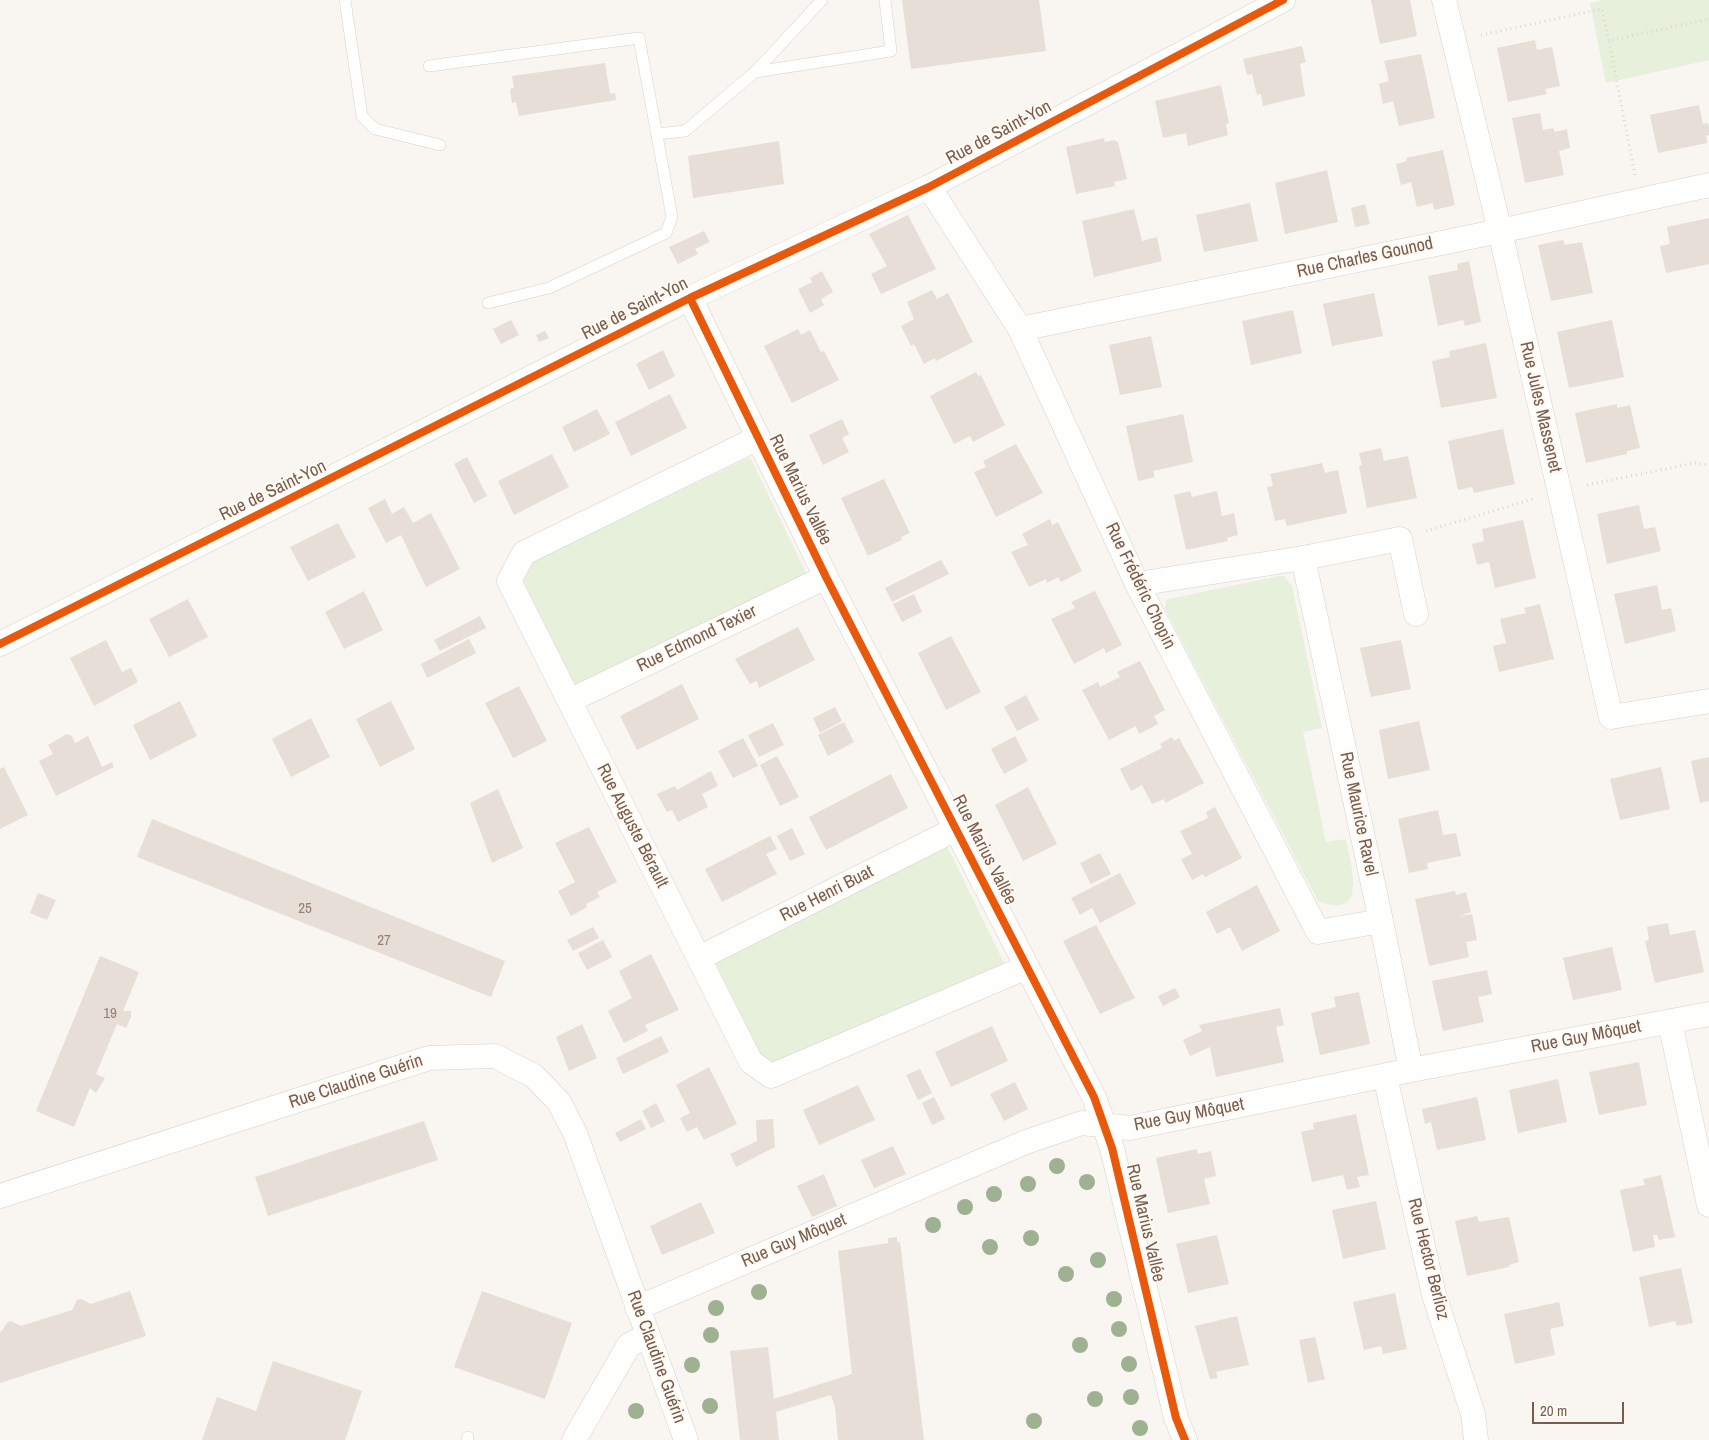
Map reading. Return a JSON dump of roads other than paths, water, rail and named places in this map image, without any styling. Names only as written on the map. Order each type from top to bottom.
[{"type":"street","name":"Rue de Saint-Yon","points":[[0,644],[690,298],[929,187],[1283,0]]},
{"type":"street","name":"Rue Jules Massenet","points":[[1444,0],[1500,231],[1611,717],[1709,701]]},
{"type":"street","name":"Rue Charles Gounod","points":[[1020,329],[1500,231],[1709,185]]},
{"type":"street","name":"Rue Frédéric Chopin","points":[[929,187],[1020,329],[1137,584],[1318,932],[1381,921]]},
{"type":"street","name":"Rue Marius Vallée","points":[[690,298],[826,577],[1094,1097],[1112,1148],[1176,1418],[1185,1440]]},
{"type":"street","name":"Rue Auguste Bérault","points":[[758,438],[524,553],[509,581],[751,1062],[772,1076],[1027,967]]},
{"type":"street","points":[[1137,584],[1302,558],[1400,538],[1416,614]]},
{"type":"street","name":"Rue Maurice Ravel","points":[[1302,558],[1381,921],[1411,1070]]},
{"type":"street","name":"Rue Edmond Texier","points":[[569,701],[826,577]]},
{"type":"street","name":"Rue Henri Buat","points":[[699,958],[956,829]]},
{"type":"street","name":"Rue Guy Môquet","points":[[637,1308],[1026,1142],[1082,1123],[1130,1128],[1411,1070],[1709,1014]]},
{"type":"street","points":[[1670,1022],[1709,1205]]},
{"type":"street","name":"Rue Claudine Guérin","points":[[0,1196],[429,1058],[495,1056],[534,1076],[559,1102],[575,1133],[686,1440]]},
{"type":"street","name":"Rue Hector Berlioz","points":[[1385,1076],[1434,1295],[1472,1414],[1476,1440]]},
{"type":"street","points":[[574,1440],[629,1345],[647,1336]]},
{"type":"lane","points":[[345,0],[362,116],[375,129],[440,145]]},
{"type":"lane","points":[[657,134],[685,131],[755,72],[822,0]]},
{"type":"lane","points":[[755,72],[891,51],[885,0]]},
{"type":"lane","points":[[429,66],[639,38],[672,217],[666,234],[549,288],[488,303]]}]
